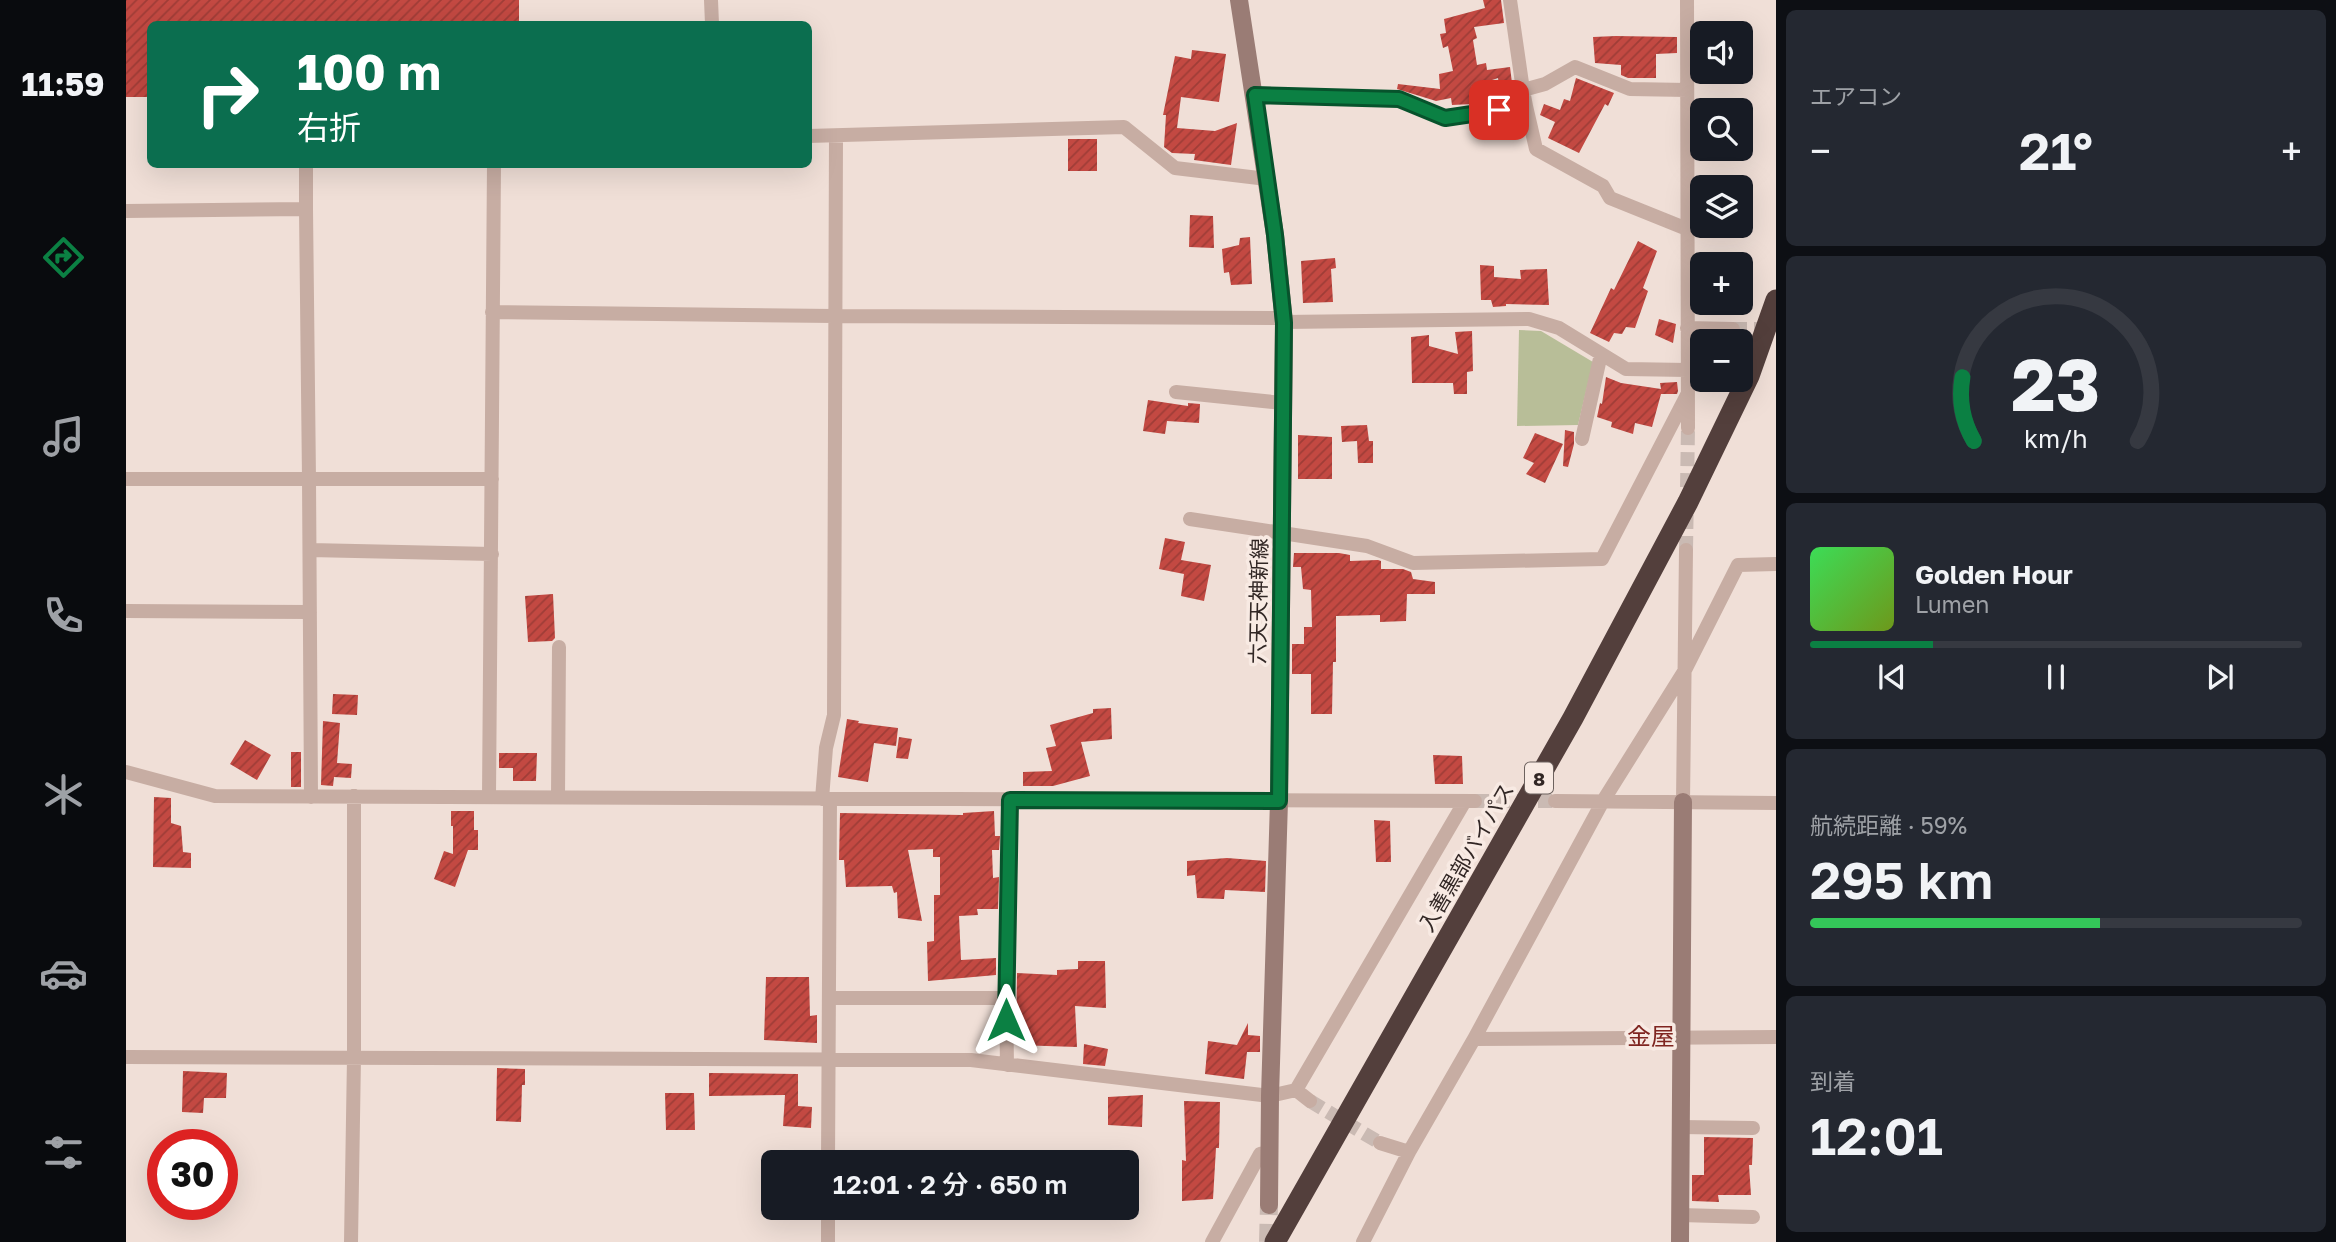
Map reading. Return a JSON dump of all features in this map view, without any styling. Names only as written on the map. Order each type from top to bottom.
[{"type":"highway","name":"入善黒部バイパス","points":[[1275,1242],[1573,718],[1688,502],[1743,389],[1776,300]]},
{"type":"main road","name":"六天天神新線","points":[[1239,0],[1267,179],[1284,320],[1279,801],[1269,1205]]},
{"type":"main road","points":[[1680,1242],[1683,802]]},
{"type":"street","points":[[710,0],[712,21]]},
{"type":"street","points":[[1510,0],[1523,90],[1536,149],[1604,186],[1610,198],[1687,229]]},
{"type":"street","points":[[1687,0],[1688,428]]},
{"type":"street","points":[[1523,90],[1545,84],[1575,67],[1630,89],[1687,90]]},
{"type":"street","points":[[1255,95],[1399,99],[1445,118],[1526,106]]},
{"type":"street","points":[[812,136],[1124,127],[1175,168],[1267,179]]},
{"type":"street","points":[[828,1150],[826,748],[834,715],[836,136]]},
{"type":"street","points":[[306,168],[312,797]]},
{"type":"street","points":[[489,796],[494,168]]},
{"type":"street","points":[[126,211],[306,209]]},
{"type":"street","points":[[492,312],[1284,320],[1529,319],[1559,328],[1626,369],[1687,370]]},
{"type":"street","points":[[1687,328],[1733,328]]},
{"type":"street","points":[[1582,439],[1601,354]]},
{"type":"street","points":[[1176,392],[1283,403]]},
{"type":"street","points":[[1190,519],[1367,546],[1413,563],[1602,559],[1687,395]]},
{"type":"street","points":[[126,479],[492,479]]},
{"type":"street","points":[[310,550],[492,554]]},
{"type":"street","points":[[1683,802],[1686,550]]},
{"type":"street","points":[[1363,1242],[1409,1152],[1474,1039],[1603,801],[1685,670],[1738,565],[1776,564]]},
{"type":"street","points":[[126,611],[310,612]]},
{"type":"street","points":[[558,797],[559,647]]},
{"type":"street","points":[[126,772],[215,796],[1470,801],[1296,1090],[1270,1096],[971,1060],[126,1057]]},
{"type":"street","points":[[351,1242],[354,796]]},
{"type":"street","points":[[1007,1065],[1010,800]]},
{"type":"street","points":[[1555,801],[1776,803]]},
{"type":"street","points":[[829,998],[1006,998]]},
{"type":"street","points":[[1474,1039],[1776,1037]]},
{"type":"street","points":[[1296,1090],[1310,1101]]},
{"type":"street","points":[[1680,1127],[1753,1128]]},
{"type":"street","points":[[1380,1143],[1409,1152]]},
{"type":"street","points":[[1212,1242],[1260,1154],[1271,1153]]},
{"type":"street","points":[[1680,1215],[1753,1217]]},
{"type":"street","points":[[828,1220],[828,1242]]},
{"type":"green space","points":[[1519,330],[1541,331],[1593,362],[1578,425],[1517,426]]},
{"type":"building","points":[[126,0],[519,0],[519,21],[147,21],[147,97],[126,97]]},
{"type":"building","points":[[1483,0],[1501,0],[1504,23],[1474,27],[1477,38],[1473,40],[1477,65],[1486,63],[1487,70],[1510,67],[1513,91],[1500,93],[1498,78],[1471,87],[1472,104],[1452,105],[1451,98],[1436,101],[1397,89],[1398,84],[1440,89],[1439,74],[1453,71],[1448,46],[1443,48],[1440,34],[1446,33],[1444,19],[1485,8]]},
{"type":"building","points":[[1593,37],[1677,37],[1677,53],[1656,54],[1656,78],[1628,78],[1621,75],[1621,65],[1595,63]]},
{"type":"building","points":[[1192,50],[1226,54],[1219,102],[1181,97],[1177,128],[1215,131],[1237,123],[1231,165],[1194,160],[1195,154],[1172,153],[1164,147],[1166,115],[1163,115],[1175,56],[1191,59]]},
{"type":"building","points":[[1576,78],[1614,93],[1608,106],[1605,104],[1579,153],[1548,138],[1555,122],[1540,115],[1544,104],[1560,110],[1564,99],[1570,101]]},
{"type":"building","points":[[1068,139],[1097,139],[1097,171],[1068,171]]},
{"type":"building","points":[[1190,215],[1213,216],[1214,248],[1189,247]]},
{"type":"building","points":[[1250,237],[1252,284],[1231,285],[1229,272],[1224,273],[1222,249],[1239,245],[1240,238]]},
{"type":"building","points":[[1638,241],[1657,251],[1643,288],[1648,291],[1635,328],[1626,327],[1622,334],[1614,333],[1609,342],[1590,333],[1611,288],[1614,290]]},
{"type":"building","points":[[1335,258],[1336,268],[1331,269],[1333,302],[1303,303],[1301,261]]},
{"type":"building","points":[[1480,265],[1494,266],[1494,277],[1521,279],[1520,270],[1547,269],[1549,305],[1506,304],[1493,307],[1491,300],[1481,300]]},
{"type":"building","points":[[1659,319],[1676,324],[1673,343],[1655,335]]},
{"type":"building","points":[[1472,331],[1473,371],[1467,372],[1467,394],[1454,394],[1453,383],[1412,383],[1411,337],[1429,335],[1429,346],[1458,354],[1455,332]]},
{"type":"building","points":[[1606,377],[1621,383],[1661,389],[1660,383],[1677,382],[1678,391],[1677,394],[1661,394],[1652,427],[1635,423],[1633,434],[1611,427],[1612,422],[1597,417]]},
{"type":"building","points":[[1148,400],[1188,406],[1188,403],[1200,404],[1199,423],[1167,421],[1165,434],[1143,431]]},
{"type":"building","points":[[1367,425],[1369,441],[1373,441],[1373,463],[1358,463],[1357,441],[1342,442],[1341,426]]},
{"type":"building","points":[[1565,430],[1574,432],[1568,467],[1563,466]]},
{"type":"building","points":[[1535,433],[1563,444],[1545,483],[1526,474],[1534,463],[1523,458]]},
{"type":"building","points":[[1298,435],[1332,437],[1332,479],[1298,479]]},
{"type":"building","points":[[1165,538],[1185,542],[1181,560],[1211,565],[1204,601],[1181,596],[1184,574],[1159,569]]},
{"type":"building","points":[[1294,553],[1339,553],[1350,555],[1350,561],[1378,560],[1381,561],[1381,569],[1403,569],[1411,572],[1413,579],[1435,582],[1435,594],[1407,594],[1406,621],[1380,622],[1380,615],[1336,616],[1332,714],[1311,714],[1311,674],[1292,674],[1292,644],[1304,644],[1304,627],[1312,627],[1311,590],[1303,589],[1301,567],[1293,567]]},
{"type":"building","points":[[553,594],[555,638],[552,641],[528,642],[525,596]]},
{"type":"building","points":[[333,694],[358,695],[357,715],[332,714]]},
{"type":"building","points":[[1111,708],[1112,739],[1081,742],[1090,776],[1053,786],[1023,786],[1023,772],[1052,771],[1046,748],[1056,746],[1050,725],[1093,713],[1093,709]]},
{"type":"building","points":[[847,719],[898,728],[896,746],[874,743],[868,782],[838,777]]},
{"type":"building","points":[[323,721],[340,723],[337,763],[352,764],[351,778],[334,777],[333,786],[321,785]]},
{"type":"building","points":[[899,737],[912,739],[908,759],[896,758]]},
{"type":"building","points":[[245,740],[271,755],[257,780],[230,764]]},
{"type":"building","points":[[291,752],[301,752],[301,787],[291,787]]},
{"type":"building","points":[[499,753],[537,753],[536,781],[513,781],[513,768],[499,768]]},
{"type":"building","points":[[1433,755],[1462,756],[1463,784],[1435,784]]},
{"type":"building","points":[[154,797],[171,798],[171,823],[181,826],[183,852],[191,853],[191,868],[153,867]]},
{"type":"building","points":[[451,811],[474,811],[474,830],[478,830],[478,850],[468,850],[455,887],[434,879],[444,851],[453,854]]},
{"type":"building","points":[[994,811],[995,836],[1000,836],[999,850],[992,850],[993,878],[999,877],[998,909],[977,909],[978,915],[959,916],[961,960],[996,958],[996,975],[928,981],[927,942],[934,941],[934,895],[940,895],[940,857],[933,857],[933,849],[908,850],[922,921],[898,918],[897,892],[894,893],[892,886],[846,887],[844,860],[839,860],[840,813],[963,815]]},
{"type":"building","points":[[1374,820],[1390,821],[1391,862],[1376,862]]},
{"type":"building","points":[[1227,858],[1266,861],[1265,892],[1225,890],[1224,899],[1197,898],[1195,875],[1187,876],[1187,861]]},
{"type":"building","points":[[1078,961],[1105,961],[1106,1008],[1075,1006],[1077,1047],[1016,1045],[1017,973],[1057,975],[1057,970],[1078,969]]},
{"type":"building","points":[[766,977],[809,977],[810,1016],[817,1015],[817,1043],[764,1040]]},
{"type":"building","points":[[1248,1023],[1248,1035],[1260,1036],[1260,1052],[1247,1052],[1244,1079],[1205,1074],[1208,1041],[1237,1045]]},
{"type":"building","points":[[1084,1044],[1108,1049],[1105,1066],[1083,1064]]},
{"type":"building","points":[[497,1068],[525,1069],[521,1122],[496,1121]]},
{"type":"building","points":[[183,1071],[227,1073],[226,1098],[204,1098],[203,1113],[182,1112]]},
{"type":"building","points":[[709,1073],[798,1074],[798,1106],[812,1107],[811,1128],[783,1126],[785,1095],[709,1096]]},
{"type":"building","points":[[665,1093],[694,1093],[695,1130],[666,1130]]},
{"type":"building","points":[[1143,1095],[1142,1127],[1108,1125],[1108,1097]]},
{"type":"building","points":[[1184,1101],[1220,1102],[1219,1148],[1216,1148],[1213,1199],[1182,1201],[1182,1160],[1186,1161]]},
{"type":"building","points":[[1704,1137],[1753,1138],[1752,1165],[1749,1165],[1751,1195],[1718,1195],[1719,1202],[1692,1201],[1692,1175],[1704,1175]]},
{"type":"tunnel","points":[[1753,329],[1771,329]]},
{"type":"tunnel","points":[[1686,550],[1688,428]]},
{"type":"tunnel","points":[[1475,801],[1555,801]]},
{"type":"tunnel","points":[[1310,1101],[1380,1143]]},
{"type":"tunnel","points":[[1268,1242],[1269,1205]]},
{"type":"district","name":"金屋","points":[[1651,1035]]},
{"type":"route","points":[[1006,1020],[1010,800],[1279,801],[1284,323],[1275,235],[1255,95],[1399,99],[1445,118],[1499,110]]}]
